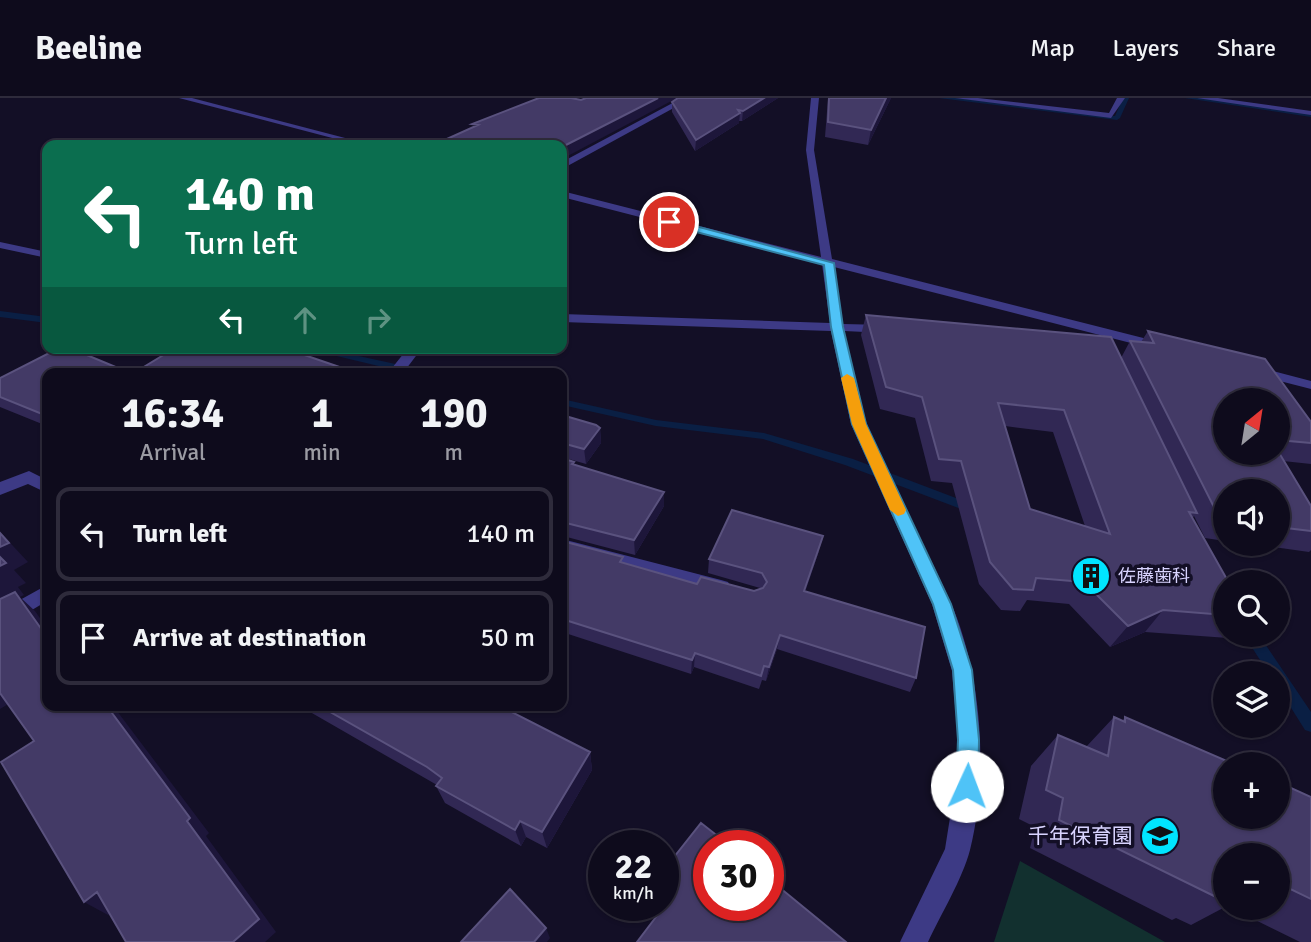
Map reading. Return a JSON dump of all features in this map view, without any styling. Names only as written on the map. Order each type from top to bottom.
[{"type":"street","points":[[183,98],[348,140]]},
{"type":"street","points":[[567,163],[688,98]]},
{"type":"street","points":[[815,98],[810,150],[837,327],[859,424],[942,604],[963,670],[969,740],[967,786],[957,851],[914,942]]},
{"type":"street","points":[[959,98],[1111,116],[1121,98]]},
{"type":"street","points":[[1201,98],[1311,113]]},
{"type":"street","points":[[567,195],[1174,349]]},
{"type":"street","points":[[0,245],[42,254]]},
{"type":"street","points":[[567,318],[902,331]]},
{"type":"street","points":[[399,368],[410,354]]},
{"type":"street","points":[[1237,366],[1311,385]]},
{"type":"street","points":[[0,489],[29,477],[42,484]]},
{"type":"street","points":[[567,547],[739,592]]},
{"type":"street","points":[[0,621],[42,595]]},
{"type":"green space","points":[[1020,861],[1165,942],[994,942]]},
{"type":"building","points":[[539,98],[658,98],[567,144],[567,140],[445,140],[478,125],[472,124]]},
{"type":"building","points":[[678,98],[764,98],[743,111],[738,110],[740,113],[696,140],[672,102]]},
{"type":"building","points":[[829,98],[886,98],[871,130],[828,122]]},
{"type":"building","points":[[866,315],[1111,337],[1197,513],[1189,512],[1222,570],[1213,570],[1213,614],[1163,610],[1128,626],[1084,582],[1036,578],[1033,590],[1013,589],[990,562],[961,461],[939,459],[922,397],[886,387]],"holes":[[[998,403],[1064,410],[1110,534],[1030,509]]]},
{"type":"building","points":[[1148,331],[1265,359],[1286,388],[1213,388],[1213,466],[1287,466],[1311,506],[1311,531],[1290,528],[1290,479],[1213,479],[1213,505],[1130,341],[1154,343]]},
{"type":"building","points":[[47,354],[84,354],[118,368],[42,368],[42,414],[0,397],[0,378]]},
{"type":"building","points":[[165,354],[302,354],[342,368],[142,368]]},
{"type":"building","points":[[1290,393],[1311,422],[1311,443],[1290,441]]},
{"type":"building","points":[[567,416],[600,428],[584,449],[567,444]]},
{"type":"building","points":[[567,460],[574,462],[572,464],[664,492],[634,540],[567,523]]},
{"type":"building","points":[[732,510],[823,536],[804,591],[925,627],[916,678],[780,635],[769,667],[764,666],[761,676],[695,653],[692,660],[567,621],[567,542],[623,557],[620,562],[697,584],[701,577],[754,591],[763,588],[767,582],[762,573],[709,559]]},
{"type":"building","points":[[0,533],[9,543],[0,547]]},
{"type":"building","points":[[15,592],[42,630],[42,711],[110,711],[190,818],[187,821],[259,919],[233,942],[126,942],[97,892],[84,902],[1,762],[34,741],[0,693],[0,599]]},
{"type":"building","points":[[329,711],[510,711],[590,752],[542,832],[520,821],[515,830],[436,786],[442,778]]},
{"type":"building","points":[[1114,717],[1125,722],[1125,717],[1213,755],[1213,829],[1290,829],[1290,787],[1311,797],[1311,899],[1290,889],[1290,843],[1213,843],[1213,896],[1059,820],[1063,798],[1046,790],[1058,735],[1108,756]]},
{"type":"building","points":[[701,823],[710,830],[695,830]]},
{"type":"building","points":[[693,833],[693,921],[784,921],[784,891],[846,942],[637,942],[653,921],[679,921],[679,851]]},
{"type":"building","points":[[510,889],[546,928],[534,942],[461,942]]},
{"type":"waterway","points":[[942,98],[1117,118],[1126,98]]},
{"type":"waterway","points":[[1188,98],[1311,115]]},
{"type":"waterway","points":[[0,314],[42,319]]},
{"type":"waterway","points":[[336,354],[400,368]]},
{"type":"waterway","points":[[567,403],[656,423],[764,436],[849,462],[973,509]]},
{"type":"waterway","points":[[1259,647],[1268,661]]},
{"type":"waterway","points":[[1290,693],[1311,725]]},
{"type":"slow traffic","points":[[847,378],[859,424],[898,510]]},
{"type":"place","name":"佐藤歯科","points":[[1091,576]]},
{"type":"place","name":"千年保育園","points":[[1160,836]]},
{"type":"route","points":[[669,222],[829,263],[837,327],[859,424],[942,604],[963,670],[969,740],[967,786]]}]
